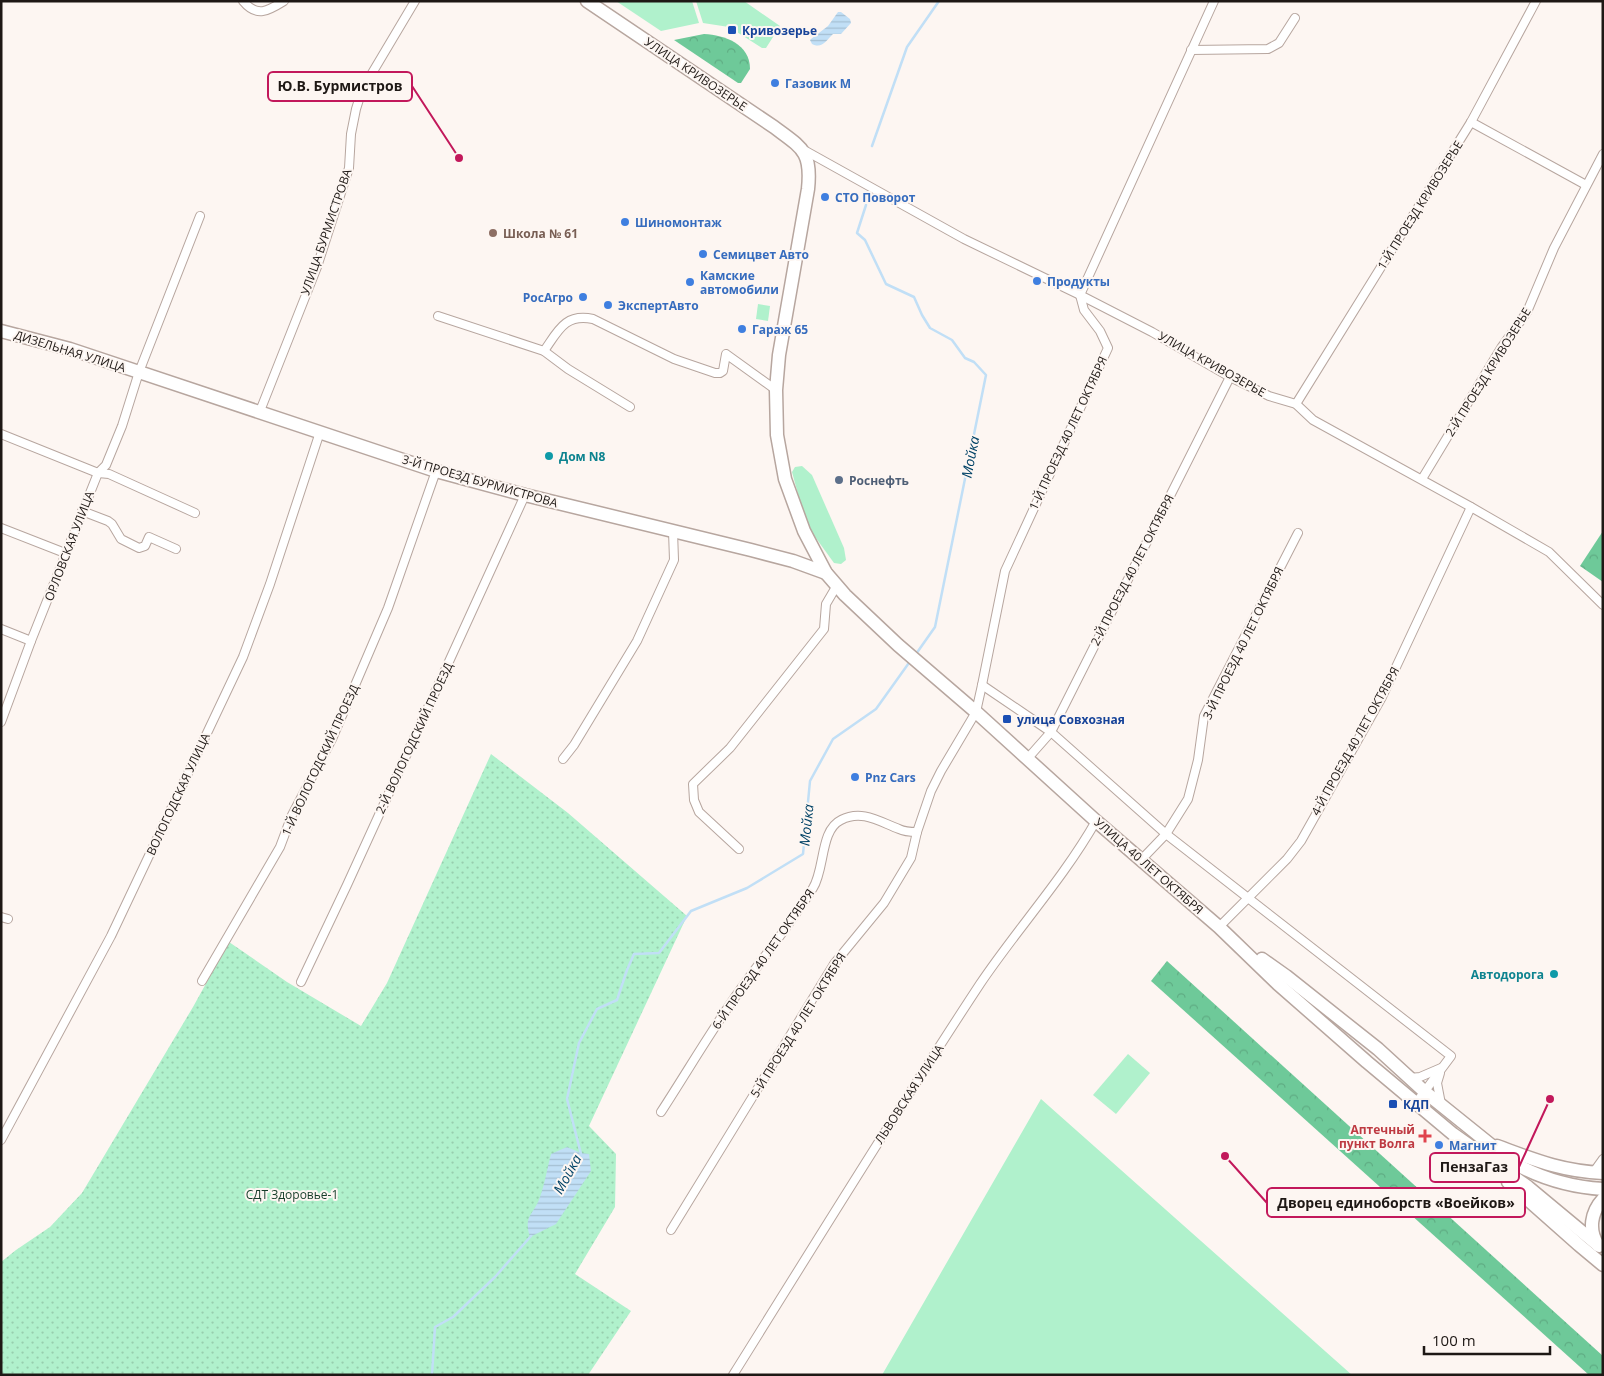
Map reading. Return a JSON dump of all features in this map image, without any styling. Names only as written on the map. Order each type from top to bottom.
[{"type":"main road","name":"УЛИЦА КРИВОЗЕРЬЕ","points":[[587,1],[767,122],[802,149]]},
{"type":"main road","points":[[802,149],[808,159],[810,170],[779,355],[776,390],[777,435],[785,479],[804,531],[826,573]]},
{"type":"main road","name":"ДИЗЕЛЬНАЯ УЛИЦА","points":[[1,331],[70,349],[139,372]]},
{"type":"main road","name":"3-Й ПРОЕЗД БУРМИСТРОВА","points":[[139,372],[436,471],[525,495],[793,561],[826,573]]},
{"type":"main road","name":"УЛИЦА 40 ЛЕТ ОКТЯБРЯ","points":[[826,573],[836,587],[898,645],[1028,758],[1096,821],[1237,942],[1282,987],[1367,1062],[1453,1134],[1526,1170],[1556,1181],[1603,1190]]},
{"type":"main road","name":"УЛИЦА 40 ЛЕТ ОКТЯБРЯ","points":[[1237,942],[1286,976],[1378,1049],[1442,1106],[1482,1147],[1601,1248]]},
{"type":"main road","points":[[1482,1147],[1557,1168],[1598,1173]]},
{"type":"main road","name":"УЛИЦА 40 ЛЕТ ОКТЯБРЯ","points":[[1482,1147],[1500,1175],[1603,1265]]},
{"type":"main road","name":"УЛИЦА 40 ЛЕТ ОКТЯБРЯ","points":[[1601,1248],[1594,1235],[1592,1223],[1595,1211],[1603,1199]]},
{"type":"street","points":[[243,1],[249,8],[258,12],[284,1]]},
{"type":"street","name":"УЛИЦА БУРМИСТРОВА","points":[[260,411],[317,267],[349,168],[351,134],[362,90],[415,1]]},
{"type":"street","points":[[1080,295],[1214,1]]},
{"type":"street","name":"1-Й ПРОЕЗД КРИВОЗЕРЬЕ","points":[[1296,404],[1470,122],[1536,1]]},
{"type":"street","points":[[1192,50],[1268,49],[1279,43],[1295,18]]},
{"type":"street","points":[[1470,122],[1586,185]]},
{"type":"street","name":"УЛИЦА КРИВОЗЕРЬЕ","points":[[802,149],[964,240],[1080,295],[1152,332],[1230,377],[1269,396],[1296,404],[1312,420],[1472,506],[1549,552],[1603,605]]},
{"type":"street","name":"2-Й ПРОЕЗД КРИВОЗЕРЬЕ","points":[[1422,479],[1500,348],[1527,312],[1554,248],[1603,154]]},
{"type":"street","points":[[139,372],[200,216]]},
{"type":"street","name":"1-Й ПРОЕЗД 40 ЛЕТ ОКТЯБРЯ","points":[[982,685],[1005,571],[1108,348],[1100,330],[1084,310],[1080,295]]},
{"type":"street","points":[[438,316],[544,350],[568,369],[630,407]]},
{"type":"street","points":[[544,350],[564,324],[576,318],[588,318],[674,359],[717,374],[723,371],[726,354],[776,390]]},
{"type":"street","name":"ОРЛОВСКАЯ УЛИЦА","points":[[1,722],[82,511],[98,474],[106,465],[122,426],[139,372]]},
{"type":"street","name":"2-Й ПРОЕЗД 40 ЛЕТ ОКТЯБРЯ","points":[[1028,758],[1051,732],[1230,377]]},
{"type":"street","name":"ВОЛОГОДСКАЯ УЛИЦА","points":[[1,1140],[111,936],[243,658],[270,584],[320,432]]},
{"type":"street","points":[[1,434],[98,474],[109,474],[195,513]]},
{"type":"street","name":"1-Й ВОЛОГОДСКИЙ ПРОЕЗД","points":[[202,981],[280,847],[292,815],[332,740],[388,608],[436,471]]},
{"type":"street","name":"2-Й ВОЛОГОДСКИЙ ПРОЕЗД","points":[[301,982],[525,495]]},
{"type":"street","name":"4-Й ПРОЕЗД 40 ЛЕТ ОКТЯБРЯ","points":[[1220,927],[1301,841],[1382,697],[1472,506]]},
{"type":"street","points":[[82,511],[108,521],[121,539],[139,548],[145,546],[149,537],[176,549]]},
{"type":"street","points":[[1,528],[65,553]]},
{"type":"street","points":[[563,759],[574,745],[637,641],[674,560],[673,531]]},
{"type":"street","name":"3-Й ПРОЕЗД 40 ЛЕТ ОКТЯБРЯ","points":[[1141,860],[1166,834],[1188,798],[1198,760],[1204,716],[1298,533]]},
{"type":"street","points":[[739,849],[699,812],[694,800],[693,784],[730,748],[824,629],[826,604],[836,587]]},
{"type":"street","points":[[1,629],[31,641]]},
{"type":"street","points":[[982,685],[1051,732],[1166,834],[1451,1056],[1416,1103]]},
{"type":"street","name":"5-Й ПРОЕЗД 40 ЛЕТ ОКТЯБРЯ","points":[[671,1230],[834,964],[888,898],[910,858],[917,832],[941,771],[976,712],[982,685]]},
{"type":"street","name":"6-Й ПРОЕЗД 40 ЛЕТ ОКТЯБРЯ","points":[[661,1112],[739,991],[782,935],[812,889],[818,877],[831,827],[846,817],[860,816],[876,819],[899,830],[917,832]]},
{"type":"street","name":"ЛЬВОВСКАЯ УЛИЦА","points":[[734,1375],[914,1084],[993,965],[1080,848],[1096,821]]},
{"type":"street","points":[[1409,1078],[1420,1077],[1443,1067]]},
{"type":"street","points":[[1442,1106],[1438,1083],[1443,1067]]},
{"type":"street","points":[[1598,1173],[1603,1158]]},
{"type":"green space","points":[[616,1],[692,1],[699,23],[661,31]]},
{"type":"green space","points":[[696,1],[744,1],[780,26],[766,48],[762,48],[729,27],[703,23]]},
{"type":"green space","points":[[704,34],[720,36],[735,42],[746,53],[750,69],[741,83],[738,83],[674,40]]},
{"type":"green space","points":[[758,304],[770,306],[768,321],[756,319]]},
{"type":"green space","points":[[802,466],[812,475],[844,548],[846,560],[841,564],[834,563],[813,534],[804,516],[792,472],[795,467]]},
{"type":"green space","points":[[1603,531],[1603,582],[1580,566]]},
{"type":"green space","name":"СДТ Здоровье-1","points":[[491,754],[568,813],[687,916],[589,1126],[616,1154],[615,1207],[575,1274],[631,1311],[588,1375],[1,1375],[1,1262],[50,1227],[82,1193],[193,1007],[229,942],[287,982],[361,1026],[387,983]]},
{"type":"green space","points":[[1167,961],[1603,1356],[1603,1375],[1589,1375],[1151,981]]},
{"type":"green space","points":[[1128,1054],[1150,1073],[1116,1114],[1093,1095]]},
{"type":"green space","points":[[1041,1099],[1352,1375],[882,1375]]},
{"type":"water","points":[[838,12],[841,12],[850,19],[851,23],[841,34],[833,34],[821,45],[812,44],[810,40],[828,26]]},
{"type":"water","points":[[567,1147],[589,1154],[591,1171],[556,1224],[530,1237],[528,1230],[529,1219],[538,1203],[551,1154]]},
{"type":"waterway","name":"Мойка","points":[[872,146],[907,47],[939,1]]},
{"type":"waterway","name":"Мойка","points":[[866,205],[857,233],[865,240],[886,284],[914,297],[930,328],[952,340],[965,358],[974,362],[986,375],[935,627],[916,654]]},
{"type":"waterway","name":"Мойка","points":[[581,1154],[567,1099],[579,1043],[597,1009],[617,1000],[634,954],[659,953],[691,911],[747,888],[803,854],[810,781],[833,739],[876,709],[911,660]]},
{"type":"waterway","name":"Мойка","points":[[432,1375],[435,1327],[453,1317],[495,1277],[531,1236]]},
{"type":"place","name":"Кривозерье","points":[[732,30]]},
{"type":"place","name":"Газовик М","points":[[775,83]]},
{"type":"place","name":"Ю.В. Бурмистров","points":[[459,158]]},
{"type":"place","name":"СТО Поворот","points":[[825,197]]},
{"type":"place","name":"Шиномонтаж","points":[[625,222]]},
{"type":"place","name":"Школа № 61","points":[[493,233]]},
{"type":"place","name":"Семицвет Авто","points":[[703,254]]},
{"type":"place","name":"Продукты","points":[[1037,281]]},
{"type":"place","name":"Камские автомобили","points":[[690,282]]},
{"type":"place","name":"РосАгро","points":[[583,297]]},
{"type":"place","name":"ЭкспертАвто","points":[[608,305]]},
{"type":"place","name":"Гараж 65","points":[[742,329]]},
{"type":"place","name":"Дом N8","points":[[549,456]]},
{"type":"place","name":"Роснефть","points":[[839,480]]},
{"type":"place","name":"улица Совхозная","points":[[1007,719]]},
{"type":"place","name":"Pnz Cars","points":[[855,777]]},
{"type":"place","name":"Автодорога","points":[[1554,974]]},
{"type":"place","name":"ПензаГаз","points":[[1550,1099]]},
{"type":"place","name":"КДП","points":[[1393,1104]]},
{"type":"place","name":"Аптечный пункт Волга","points":[[1425,1136]]},
{"type":"place","name":"Магнит","points":[[1439,1145]]},
{"type":"place","name":"Дворец единоборств «Воейков»","points":[[1225,1156]]}]
